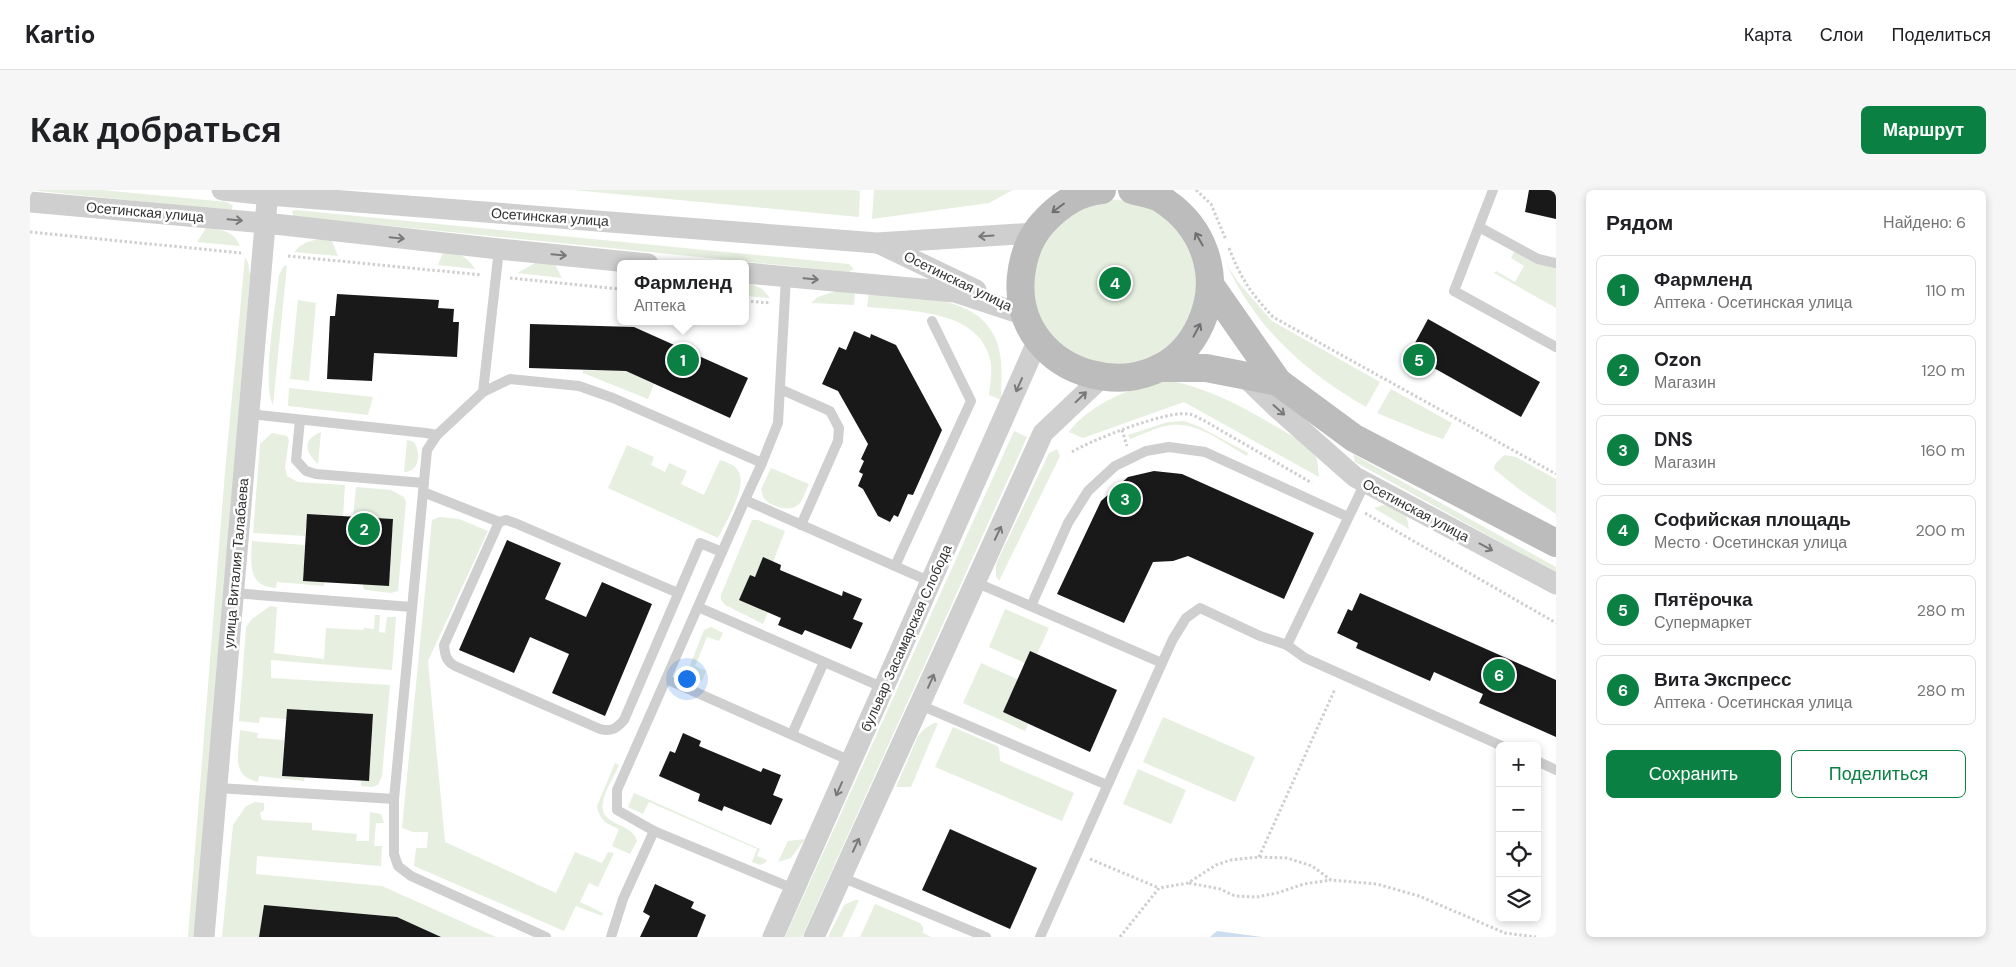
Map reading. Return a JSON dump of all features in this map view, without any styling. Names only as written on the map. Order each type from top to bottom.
[{"type":"street","name":"Осетинская улица","points":[[222,190],[877,243],[1034,233]]},
{"type":"street","points":[[1102,190],[1090,191],[1058,207],[1034,233],[1023,259],[1020,287],[1025,315],[1038,340],[1056,358],[1077,371],[1101,378],[1131,378],[1159,368],[1180,353],[1196,334],[1206,311],[1211,286],[1205,251],[1187,220],[1160,198],[1132,190]]},
{"type":"street","name":"улица Виталия Талабаева","points":[[204,937],[268,193]]},
{"type":"street","name":"Осетинская улица","points":[[30,202],[265,223],[499,250],[617,261]]},
{"type":"street","name":"Осетинская улица","points":[[877,243],[954,278],[1025,315]]},
{"type":"street","name":"Осетинская улица","points":[[749,273],[955,292],[1025,315]]},
{"type":"street","points":[[1211,286],[1278,382],[1354,438],[1556,543]]},
{"type":"street","name":"бульвар Засамарская Слобода","points":[[773,937],[1038,340]]},
{"type":"street","points":[[1159,368],[1206,368],[1278,382]]},
{"type":"street","name":"Осетинская улица","points":[[1244,376],[1355,477],[1556,584]]},
{"type":"street","points":[[814,937],[1043,433],[1101,378]]},
{"type":"lane","points":[[1493,190],[1454,291],[1556,348]]},
{"type":"lane","points":[[1479,227],[1538,259],[1556,263]]},
{"type":"lane","points":[[483,392],[499,250]]},
{"type":"lane","points":[[786,277],[778,423],[617,790],[617,810],[654,830],[794,889]]},
{"type":"lane","points":[[895,566],[971,401],[932,320]]},
{"type":"lane","points":[[546,937],[412,876],[398,866],[394,854],[394,799],[427,450],[436,435],[483,392],[510,379],[579,386],[613,398],[762,463]]},
{"type":"lane","points":[[780,389],[830,411],[838,428],[838,441],[802,525]]},
{"type":"lane","points":[[249,414],[436,435]]},
{"type":"lane","points":[[300,420],[296,460],[306,471],[316,474],[423,487],[499,522],[506,520],[515,522],[678,593]]},
{"type":"lane","points":[[1031,606],[1068,523],[1088,491],[1115,466],[1146,451],[1169,446],[1205,452],[1348,517]]},
{"type":"lane","points":[[1287,645],[1365,483]]},
{"type":"lane","points":[[745,500],[931,582]]},
{"type":"lane","points":[[499,522],[444,646],[445,656],[449,663],[455,666],[608,731],[617,728],[624,720],[700,543],[722,552]]},
{"type":"lane","points":[[975,582],[1162,663]]},
{"type":"lane","points":[[233,593],[412,608]]},
{"type":"lane","points":[[698,606],[884,688]]},
{"type":"lane","points":[[1040,937],[1173,639],[1186,618],[1200,608],[1260,636],[1287,645],[1305,658],[1496,743]]},
{"type":"lane","points":[[792,734],[824,662]]},
{"type":"lane","points":[[666,679],[851,761]]},
{"type":"lane","points":[[920,705],[1107,785]]},
{"type":"lane","points":[[1541,763],[1556,770]]},
{"type":"lane","points":[[218,788],[394,799]]},
{"type":"lane","points":[[611,937],[623,899],[654,830]]},
{"type":"lane","points":[[841,877],[986,937]]},
{"type":"path","points":[[1196,190],[1211,204],[1238,272],[1273,317],[1556,474]]},
{"type":"path","points":[[30,232],[241,253]]},
{"type":"path","points":[[288,256],[617,289]]},
{"type":"path","points":[[749,301],[771,303]]},
{"type":"path","points":[[1259,857],[1335,689]]},
{"type":"path","points":[[1077,853],[1158,888],[1188,883],[1220,889],[1235,896],[1257,897],[1277,894],[1304,884],[1331,880],[1377,884],[1410,894],[1505,933],[1536,937]]},
{"type":"path","points":[[1188,883],[1216,865],[1232,860],[1259,857],[1287,858],[1312,866],[1331,880]]},
{"type":"path","points":[[1120,937],[1158,888]]},
{"type":"green space","points":[[30,190],[102,190],[227,202],[233,206],[231,211]]},
{"type":"green space","points":[[573,190],[853,190],[860,191],[859,217]]},
{"type":"green space","points":[[874,190],[1013,190],[989,203],[872,219]]},
{"type":"green space","points":[[1115,200],[1147,206],[1174,224],[1192,251],[1198,283],[1192,315],[1174,342],[1147,360],[1115,366],[1083,360],[1056,342],[1038,315],[1032,283],[1038,251],[1056,224],[1083,206]]},
{"type":"green space","points":[[292,211],[849,264],[854,269],[849,272],[749,262],[749,260],[730,260],[293,216]]},
{"type":"green space","points":[[206,228],[217,229],[231,234],[240,246],[197,242]]},
{"type":"green space","points":[[331,239],[338,256],[294,252],[306,242]]},
{"type":"green space","points":[[444,250],[462,256],[475,269],[438,265]]},
{"type":"green space","points":[[1514,252],[1531,260],[1556,266],[1556,308],[1494,273],[1496,271],[1515,282],[1524,266],[1511,258]]},
{"type":"green space","points":[[245,257],[250,275],[195,937],[188,937],[225,472]]},
{"type":"green space","points":[[539,261],[553,261],[562,278],[517,273]]},
{"type":"green space","points":[[287,265],[273,405],[270,394],[269,361],[279,275],[283,267]]},
{"type":"green space","points":[[1227,265],[1238,282],[1272,321],[1380,382],[1366,407],[1323,379],[1285,347],[1253,309]]},
{"type":"green space","points":[[749,282],[762,289],[770,298],[749,296]]},
{"type":"green space","points":[[839,290],[855,291],[854,305],[811,303],[818,297]]},
{"type":"green space","points":[[869,293],[910,296],[952,303],[970,311],[985,322],[996,339],[1001,361],[1001,400],[989,395],[991,364],[985,346],[974,332],[942,316],[923,312],[867,307]]},
{"type":"green space","points":[[298,300],[316,303],[309,381],[290,379]]},
{"type":"green space","points":[[583,370],[626,371],[654,384],[648,399],[583,373]]},
{"type":"green space","points":[[1171,381],[1207,391],[1225,399],[1308,445],[1317,459],[1319,477],[1184,402],[1083,438],[1069,432],[1089,412],[1115,397],[1144,386]]},
{"type":"green space","points":[[289,388],[373,397],[368,415],[288,406]]},
{"type":"green space","points":[[1391,389],[1452,423],[1443,439],[1377,413]]},
{"type":"green space","points":[[1184,421],[1200,427],[1248,453],[1247,456],[1210,434],[1181,425],[1161,427],[1130,439],[1128,435],[1168,422]]},
{"type":"green space","points":[[1014,431],[1027,437],[802,937],[785,937]]},
{"type":"green space","points":[[321,432],[318,464],[308,451],[308,443],[310,439]]},
{"type":"green space","points":[[272,433],[287,436],[289,440],[285,467],[287,476],[298,482],[345,485],[343,516],[307,514],[305,536],[253,533],[260,444]]},
{"type":"green space","points":[[407,440],[414,442],[418,451],[418,461],[413,469],[404,472]]},
{"type":"green space","points":[[627,445],[654,457],[651,465],[665,472],[669,463],[687,471],[681,484],[704,495],[720,460],[729,463],[737,469],[740,476],[739,493],[731,514],[718,538],[608,488]]},
{"type":"green space","points":[[1057,449],[1060,456],[999,581],[996,576],[996,564],[1049,453]]},
{"type":"green space","points":[[1353,454],[1556,567],[1556,573],[1355,462]]},
{"type":"green space","points":[[1504,455],[1516,457],[1556,479],[1556,514],[1520,490],[1494,469],[1495,464]]},
{"type":"green space","points":[[771,468],[809,484],[798,505],[790,508],[774,506],[763,497],[761,489]]},
{"type":"green space","points":[[356,487],[391,490],[404,497],[406,502],[398,591],[391,593],[363,588],[363,584],[389,586],[393,519],[353,517]]},
{"type":"green space","points":[[1393,504],[1405,508],[1409,529],[1374,508]]},
{"type":"green space","points":[[440,517],[459,519],[488,531],[428,661],[445,842],[556,893],[575,852],[602,863],[608,852],[614,853],[598,887],[589,883],[580,902],[603,913],[602,916],[576,906],[564,931],[414,866],[416,848],[427,848],[428,832],[413,832],[402,828],[432,520]]},
{"type":"green space","points":[[752,520],[758,520],[785,531],[773,562],[763,558],[755,577],[750,575],[768,612],[763,624],[725,605],[721,600],[721,595]]},
{"type":"green space","points":[[252,541],[305,545],[303,581],[324,582],[324,586],[277,582],[276,588],[267,587],[260,583],[255,578],[253,572],[251,557]]},
{"type":"green space","points":[[270,606],[277,607],[274,653],[324,659],[326,628],[374,629],[375,615],[380,615],[379,632],[385,633],[387,617],[396,617],[392,670],[271,660],[271,678],[390,685],[382,776],[378,785],[372,787],[361,786],[361,781],[369,781],[373,714],[287,709],[286,719],[260,717],[259,723],[239,721],[246,627],[252,619]]},
{"type":"green space","points":[[1005,609],[1049,628],[1037,654],[1030,651],[1025,663],[989,647]]},
{"type":"green space","points":[[711,627],[723,633],[719,641],[707,637],[695,666],[706,671],[702,681],[687,673],[704,630]]},
{"type":"green space","points":[[981,663],[1017,679],[1003,712],[1028,724],[1025,731],[963,703]]},
{"type":"green space","points":[[1163,717],[1255,757],[1235,802],[1143,762]]},
{"type":"green space","points":[[934,723],[938,723],[911,787],[896,787],[918,736],[923,730]]},
{"type":"green space","points":[[953,727],[997,746],[999,748],[1000,761],[1074,793],[1062,821],[935,767]]},
{"type":"green space","points":[[240,730],[258,733],[257,738],[284,740],[282,776],[305,777],[304,781],[259,776],[258,782],[243,775],[238,762]]},
{"type":"green space","points":[[615,763],[619,765],[606,793],[603,810],[610,820],[629,830],[634,835],[637,841],[630,854],[612,846],[619,829],[604,821],[597,806]]},
{"type":"green space","points":[[1138,769],[1186,790],[1171,824],[1123,804]]},
{"type":"green space","points":[[634,793],[760,849],[757,856],[767,860],[760,865],[752,862],[757,849],[649,802],[643,814],[628,807]]},
{"type":"green space","points":[[255,802],[264,803],[264,810],[260,813],[262,820],[312,823],[312,830],[357,834],[356,841],[369,841],[370,812],[381,814],[384,823],[376,823],[374,846],[382,846],[381,866],[257,856],[256,874],[382,886],[496,937],[441,937],[397,917],[264,905],[259,937],[222,937],[233,825],[246,806]]},
{"type":"green space","points":[[805,839],[791,858],[778,862],[788,841]]},
{"type":"green space","points":[[859,900],[842,937],[828,937],[844,905]]},
{"type":"green space","points":[[875,904],[920,923],[923,927],[923,933],[931,937],[860,937]]},
{"type":"water","points":[[1217,931],[1262,937],[1210,937]]},
{"type":"building","points":[[1529,190],[1556,190],[1556,219],[1525,212]]},
{"type":"building","points":[[337,294],[439,300],[438,308],[454,309],[453,322],[459,322],[457,357],[374,353],[372,381],[327,379],[330,316],[335,316]]},
{"type":"building","points":[[1428,319],[1540,382],[1521,417],[1409,354]]},
{"type":"building","points":[[530,324],[634,327],[748,378],[730,418],[626,371],[529,368]]},
{"type":"building","points":[[854,331],[870,338],[871,334],[896,345],[942,430],[913,495],[908,494],[898,517],[894,515],[890,522],[878,516],[863,489],[858,486],[863,474],[859,472],[864,461],[861,459],[868,444],[838,391],[822,384],[839,347],[846,350]]},
{"type":"building","points":[[1154,471],[1182,474],[1314,533],[1284,599],[1188,556],[1173,561],[1153,562],[1124,623],[1057,594],[1101,501],[1128,477]]},
{"type":"building","points":[[307,514],[393,519],[389,586],[303,581]]},
{"type":"building","points":[[507,540],[561,563],[545,599],[586,617],[602,582],[652,604],[605,716],[552,693],[569,654],[530,637],[514,673],[459,650]]},
{"type":"building","points":[[763,557],[781,565],[780,570],[842,596],[843,591],[862,599],[853,619],[863,623],[851,649],[805,630],[802,635],[778,625],[781,618],[739,600],[750,575],[755,577]]},
{"type":"building","points":[[1360,593],[1556,680],[1556,737],[1479,703],[1483,694],[1434,672],[1430,681],[1356,648],[1358,643],[1337,633],[1348,609],[1352,611]]},
{"type":"building","points":[[1030,651],[1117,690],[1090,752],[1003,712]]},
{"type":"building","points":[[287,709],[373,714],[369,781],[282,776]]},
{"type":"building","points":[[683,733],[701,741],[699,746],[761,772],[763,768],[781,775],[773,795],[783,799],[771,825],[724,806],[722,811],[698,801],[700,794],[659,776],[670,751],[675,753]]},
{"type":"building","points":[[950,829],[1037,868],[1010,929],[922,890]]},
{"type":"building","points":[[655,884],[694,902],[691,908],[706,915],[697,937],[640,937],[650,916],[643,912]]},
{"type":"building","points":[[264,905],[397,917],[441,937],[259,937]]},
{"type":"place","name":"Софийская площадь","points":[[1115,283]]},
{"type":"place","name":"Фармленд","points":[[683,360]]},
{"type":"place","name":"Пятёрочка","points":[[1419,360]]},
{"type":"place","name":"DNS","points":[[1125,499]]},
{"type":"place","name":"Ozon","points":[[364,529]]},
{"type":"place","name":"Вита Экспресс","points":[[1499,675]]}]
